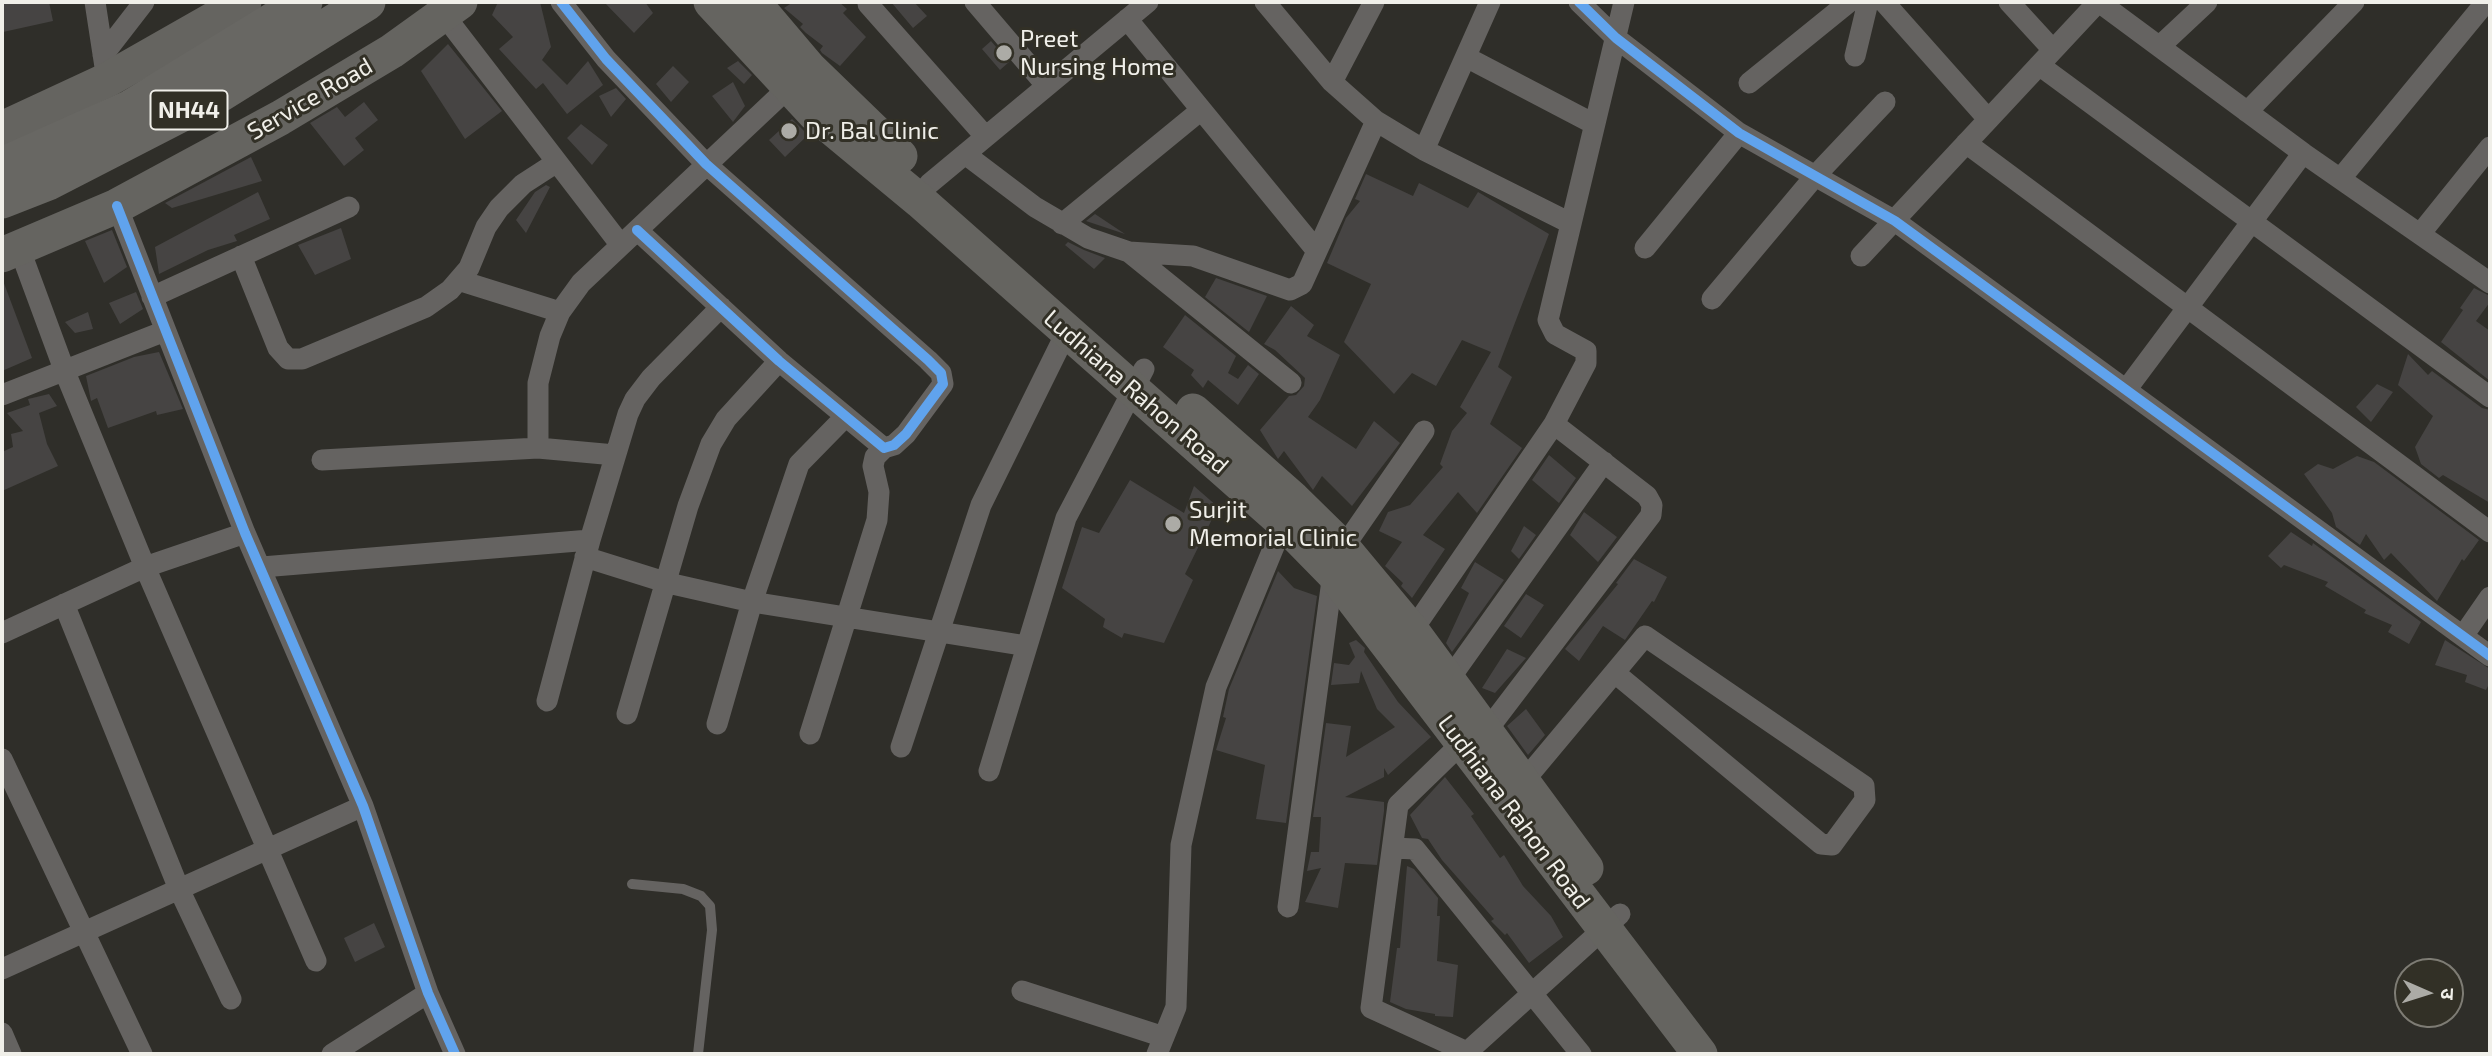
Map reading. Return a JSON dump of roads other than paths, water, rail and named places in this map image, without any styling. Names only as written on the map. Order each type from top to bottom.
[{"type":"highway","name":"NH44","points":[[2,166],[131,108],[304,2]]},
{"type":"highway","name":"NH44","points":[[2,200],[59,176],[221,93],[367,2]]},
{"type":"main road","points":[[2,129],[105,68],[244,2]]},
{"type":"main road","name":"Ludhiana Rahon Road","points":[[711,2],[815,114],[1067,331],[1138,380]]},
{"type":"main road","name":"Ludhiana Rahon Road","points":[[766,6],[808,68],[1138,380],[1289,511],[1412,631],[1448,681],[1474,737],[1522,782],[1689,1050]]},
{"type":"main road","name":"Service Road","points":[[11,252],[117,206],[328,91],[452,8]]},
{"type":"main road","name":"Ludhiana Rahon Road","points":[[1338,561],[1611,921],[1668,983],[1724,1054]]},
{"type":"street","points":[[95,2],[105,68]]},
{"type":"street","points":[[105,68],[144,2]]},
{"type":"street","points":[[561,2],[606,59],[706,164],[941,373],[943,384],[933,400],[894,446],[884,448],[875,457],[873,466],[879,492],[877,520],[810,734]]},
{"type":"street","points":[[975,2],[1045,84]]},
{"type":"street","points":[[929,184],[1045,84],[1147,2]]},
{"type":"street","points":[[1265,2],[1332,82],[1376,121],[1424,150],[1570,223]]},
{"type":"street","points":[[1332,82],[1374,2]]},
{"type":"street","points":[[1424,150],[1490,2]]},
{"type":"street","points":[[1580,2],[1616,38],[1740,133],[1895,221],[2490,656]]},
{"type":"street","points":[[1412,631],[1554,424],[1587,356],[1582,347],[1555,334],[1548,320],[1624,2]]},
{"type":"street","points":[[1749,83],[1849,2]]},
{"type":"street","points":[[1855,56],[1868,2]]},
{"type":"street","points":[[1884,2],[1988,119]]},
{"type":"street","points":[[2009,2],[2046,57],[2253,222],[2490,397]]},
{"type":"street","points":[[1861,256],[2099,2],[2303,153],[2490,283]]},
{"type":"street","points":[[2160,46],[2207,2]]},
{"type":"street","points":[[2247,112],[2354,2]]},
{"type":"street","points":[[2341,178],[2486,2]]},
{"type":"street","points":[[868,4],[985,136]]},
{"type":"street","points":[[452,8],[557,162],[620,244]]},
{"type":"street","points":[[1127,19],[1317,251]]},
{"type":"street","points":[[1466,57],[1594,124]]},
{"type":"street","points":[[538,448],[538,383],[560,312],[580,283],[789,87]]},
{"type":"street","points":[[1712,299],[1816,175],[1885,102]]},
{"type":"street","points":[[1062,223],[1200,111]]},
{"type":"street","points":[[965,154],[1014,192],[1087,238],[1129,253],[1192,256],[1290,290],[1302,284],[1376,121]]},
{"type":"street","points":[[1645,248],[1740,133]]},
{"type":"street","points":[[1966,143],[2190,306],[2490,532]]},
{"type":"street","points":[[2420,234],[2490,147]]},
{"type":"street","points":[[2126,390],[2303,153]]},
{"type":"street","points":[[241,256],[278,348],[288,359],[302,359],[426,307],[461,281],[499,208],[517,189],[557,162]]},
{"type":"street","points":[[117,206],[245,533],[262,567],[363,806],[448,1052]]},
{"type":"street","points":[[152,297],[349,207]]},
{"type":"street","points":[[637,230],[779,361],[884,448]]},
{"type":"street","points":[[11,252],[65,372],[145,567],[316,961]]},
{"type":"street","points":[[1129,253],[1290,383]]},
{"type":"street","points":[[461,281],[560,312]]},
{"type":"street","points":[[547,701],[587,549],[635,398],[721,307]]},
{"type":"street","points":[[2,395],[165,331]]},
{"type":"street","points":[[901,747],[981,505],[1067,331]]},
{"type":"street","points":[[627,714],[668,583],[688,506],[710,444],[726,419],[779,361]]},
{"type":"street","points":[[989,771],[1066,518],[1138,380]]},
{"type":"street","points":[[717,724],[752,601],[799,464],[845,417]]},
{"type":"street","points":[[1554,424],[1647,496],[1652,505],[1651,515],[1474,737],[1398,805],[1371,1008],[1466,1053],[1611,921]]},
{"type":"street","points":[[1288,907],[1338,561],[1424,431]]},
{"type":"street","points":[[322,460],[538,448],[615,455]]},
{"type":"street","points":[[1448,681],[1604,462]]},
{"type":"street","points":[[1022,991],[1160,1046],[1176,1007],[1181,845],[1216,687],[1289,511]]},
{"type":"street","points":[[2,633],[145,567],[245,533]]},
{"type":"street","points":[[262,567],[587,549],[668,583],[752,601],[1027,646]]},
{"type":"street","points":[[2463,636],[2490,597]]},
{"type":"street","points":[[64,604],[179,889],[231,999]]},
{"type":"street","points":[[1522,782],[1615,673],[1640,639],[1651,638],[1864,786],[1865,800],[1832,845],[1821,844],[1615,673]]},
{"type":"street","points":[[2,760],[142,1054]]},
{"type":"street","points":[[2,970],[363,806]]},
{"type":"street","points":[[1393,848],[1415,849],[1534,992],[1581,1054]]},
{"type":"street","points":[[332,1054],[428,993]]},
{"type":"street","points":[[2,1033],[11,1054]]},
{"type":"lane","points":[[632,884],[683,889],[701,896],[710,906],[712,930],[698,1054]]},
{"type":"place","name":"Preet Nursing Home","points":[[1004,53]]},
{"type":"place","name":"Dr. Bal Clinic","points":[[789,131]]},
{"type":"place","name":"Surjit Memorial Clinic","points":[[1173,524]]}]
